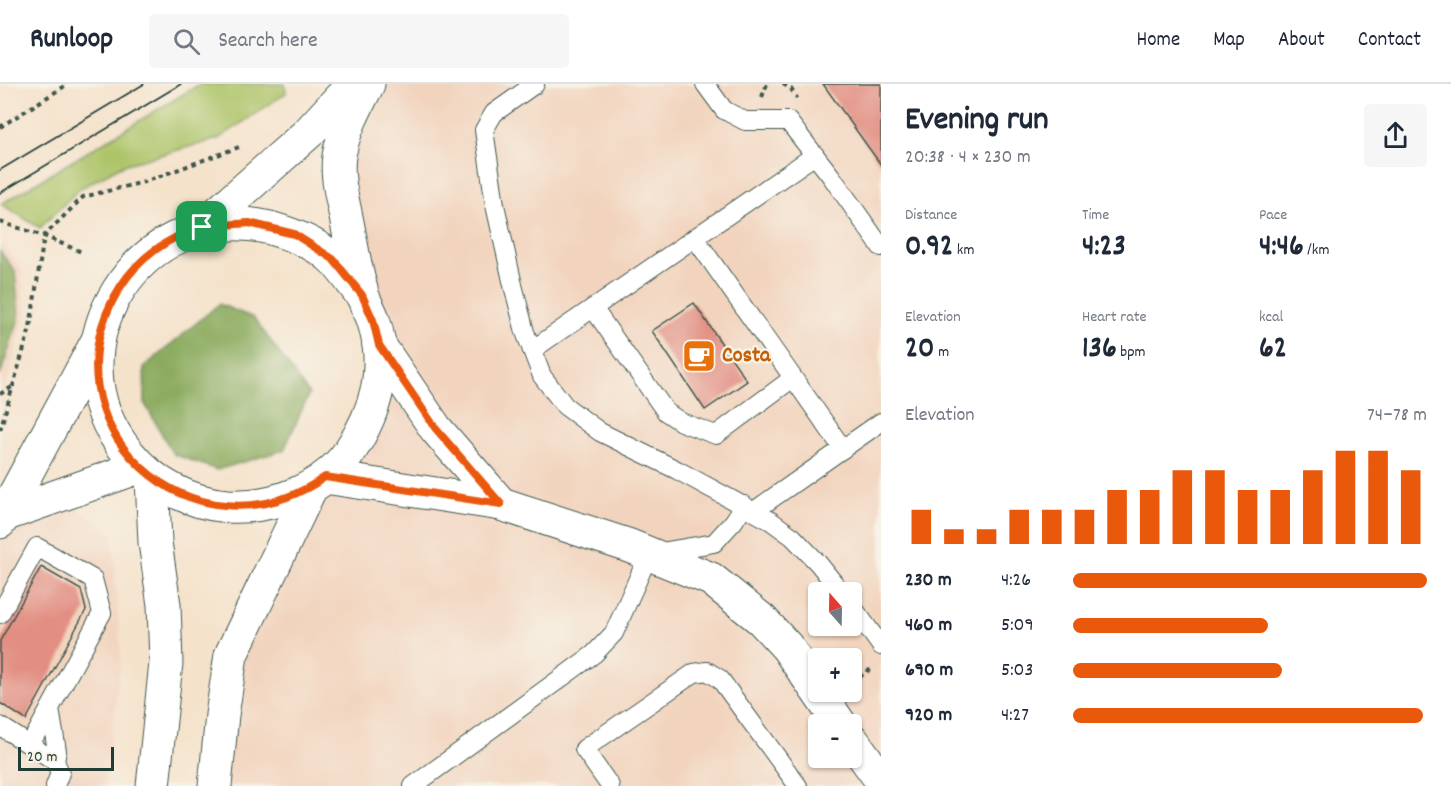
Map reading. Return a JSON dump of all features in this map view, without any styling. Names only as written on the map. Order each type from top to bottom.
[{"type":"street","points":[[2,518],[97,342],[108,306],[130,272],[160,246],[202,227],[308,133],[353,84]]},
{"type":"street","points":[[97,342],[96,376],[103,410],[117,440],[146,473],[181,495],[213,505],[247,507],[280,500],[318,482],[347,455],[365,428],[379,386],[379,345],[373,320],[362,295],[338,177],[339,156],[349,122],[368,84]]},
{"type":"street","points":[[202,227],[249,223],[294,234],[333,259],[362,295]]},
{"type":"street","points":[[379,345],[436,429],[501,504]]},
{"type":"street","points":[[2,518],[146,473]]},
{"type":"street","points":[[146,473],[164,605],[166,663],[153,786]]},
{"type":"street","points":[[318,482],[501,504],[649,554],[711,579],[762,620],[787,647],[833,714]]},
{"type":"street","points":[[215,786],[231,656],[318,482]]},
{"type":"street","points":[[862,754],[881,780]]},
{"type":"lane","points":[[535,84],[494,112],[484,130],[495,205],[513,285],[525,332],[542,376],[565,406],[600,432],[749,508],[793,537],[833,582]]},
{"type":"lane","points":[[705,84],[724,110],[745,121],[788,121],[881,247]]},
{"type":"lane","points":[[532,350],[815,155]]},
{"type":"lane","points":[[695,238],[843,449]]},
{"type":"lane","points":[[593,308],[666,412],[681,422],[716,435],[793,378]]},
{"type":"lane","points":[[413,786],[594,654],[614,633],[649,554],[714,543],[749,508],[843,449],[881,422]]},
{"type":"lane","points":[[0,614],[37,547],[93,579],[102,613],[30,745]]},
{"type":"lane","points":[[862,620],[881,646]]},
{"type":"lane","points":[[610,786],[584,749],[694,673],[707,671],[715,674],[724,684],[798,786]]},
{"type":"lane","points":[[50,709],[57,751],[55,761],[60,773],[55,786]]},
{"type":"lane","points":[[0,726],[55,761]]},
{"type":"path","points":[[0,127],[68,84]]},
{"type":"path","points":[[0,430],[30,328],[44,236],[83,197],[144,182],[242,147]]},
{"type":"path","points":[[0,222],[44,236],[84,253]]},
{"type":"path","points":[[0,394],[13,387]]},
{"type":"path","points":[[862,675],[871,668]]},
{"type":"shaded area","points":[[368,84],[881,84],[881,786],[215,786],[231,655],[374,406],[338,177]]},
{"type":"shaded area","points":[[0,241],[21,269],[26,315],[0,407]]},
{"type":"shaded area","points":[[72,505],[113,533],[121,660],[105,786],[0,786],[0,543],[7,530]]},
{"type":"green space","points":[[200,84],[285,84],[286,93],[218,139],[123,165],[79,189],[40,228],[1,204]]},
{"type":"green space","points":[[0,251],[15,271],[19,318],[0,376]]},
{"type":"green space","points":[[219,304],[254,318],[309,394],[284,450],[217,470],[173,454],[145,404],[144,367]]},
{"type":"building","points":[[823,84],[881,84],[881,165]]},
{"type":"building","name":"Costa","points":[[694,303],[747,381],[705,410],[652,331]]},
{"type":"building","points":[[41,567],[81,590],[86,610],[26,720],[0,703],[0,641]]},
{"type":"tram line","points":[[0,170],[144,84]]},
{"type":"tram line","points":[[0,193],[181,84]]},
{"type":"place","name":"Costa","points":[[699,356]]},
{"type":"route","points":[[249,223],[294,234],[333,259],[362,295],[373,320],[379,345],[436,429],[501,504],[325,477],[311,487],[280,500],[247,507],[213,505],[181,495],[152,478],[139,467],[117,440],[103,410],[96,376],[97,342],[108,306],[130,272],[160,246],[202,227],[249,223]]}]
